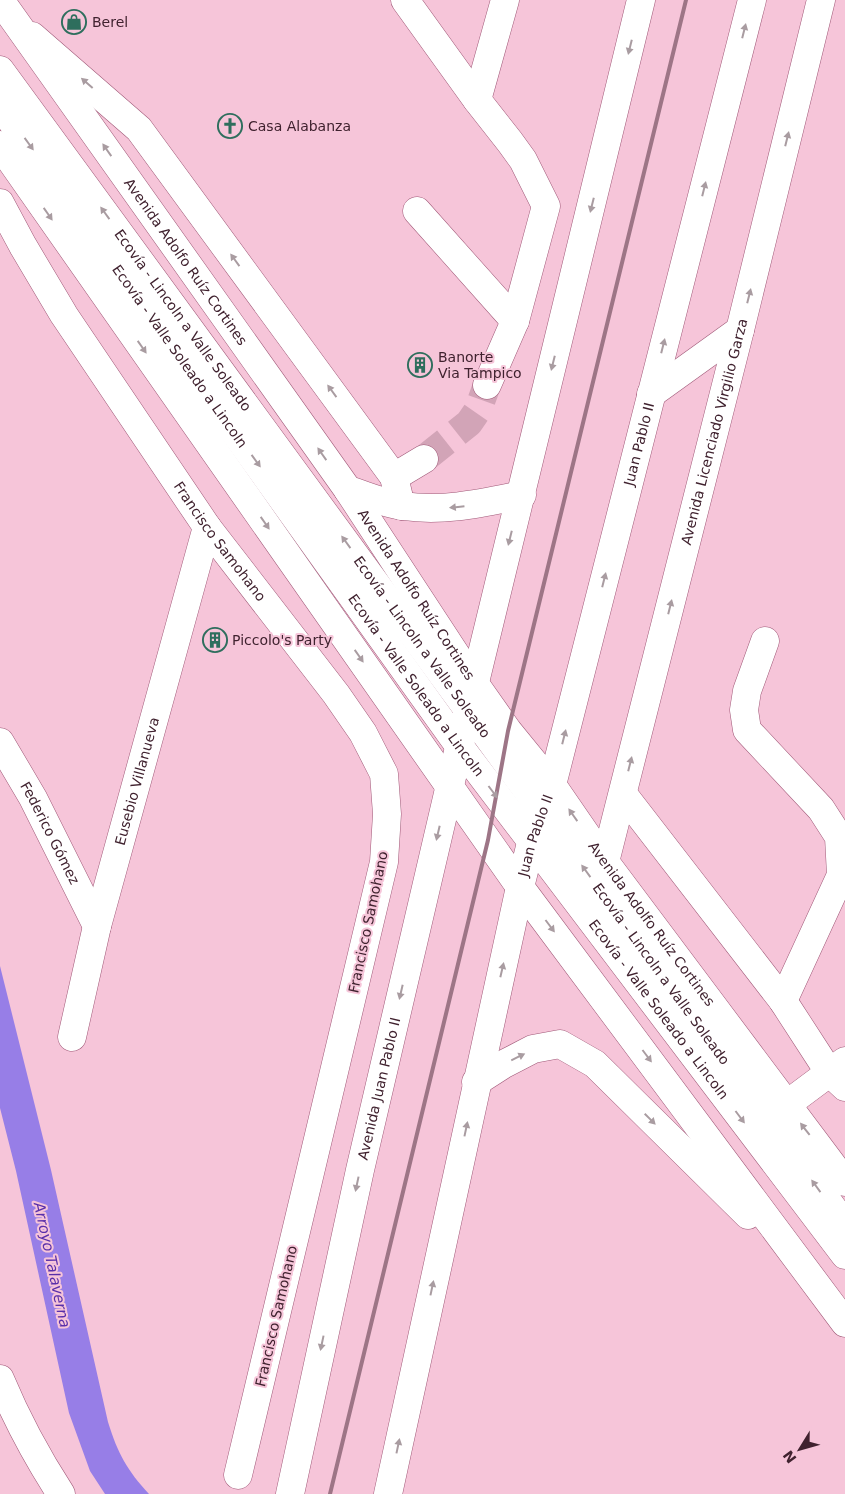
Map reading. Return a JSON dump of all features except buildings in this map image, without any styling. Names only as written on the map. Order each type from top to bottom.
[{"type":"main road","name":"Avenida Adolfo Ruíz Cortines","points":[[0,0],[348,490],[508,731],[552,785],[605,862],[786,1105],[844,1178]]},
{"type":"main road","points":[[405,0],[477,100],[510,142],[532,177],[546,206],[515,321],[487,385]]},
{"type":"main road","points":[[477,100],[505,0]]},
{"type":"main road","points":[[475,684],[641,0]]},
{"type":"main road","name":"Juan Pablo II","points":[[520,887],[531,843],[552,785],[752,0]]},
{"type":"main road","name":"Avenida Licenciado Virgilio Garza","points":[[605,862],[740,330],[821,0]]},
{"type":"main road","points":[[17,23],[139,129],[394,477],[401,506]]},
{"type":"main road","name":"Ecovía - Lincoln a Valle Soleado","points":[[0,70],[845,1225]]},
{"type":"main road","name":"Ecovía - Valle Soleado a Lincoln","points":[[0,105],[460,747],[845,1256]]},
{"type":"main road","points":[[2,154],[450,785],[520,887],[845,1323]]},
{"type":"main road","name":"Francisco Samohano","points":[[0,203],[64,315],[208,527],[336,694],[363,733],[384,774],[387,814],[384,862],[238,1476]]},
{"type":"main road","points":[[417,211],[515,321]]},
{"type":"main road","points":[[652,394],[740,330]]},
{"type":"main road","points":[[394,477],[424,459]]},
{"type":"main road","points":[[348,490],[401,506],[448,508],[472,506],[522,494]]},
{"type":"main road","name":"Eusebio Villanueva","points":[[72,1037],[97,926],[208,527]]},
{"type":"main road","points":[[765,641],[747,691],[744,710],[746,730],[820,809],[839,837],[841,875],[783,1001]]},
{"type":"main road","name":"Avenida Juan Pablo II","points":[[290,1494],[362,1160],[475,684]]},
{"type":"main road","name":"Federico Gómez","points":[[0,742],[33,798],[97,926]]},
{"type":"main road","points":[[623,794],[840,1073],[786,1105]]},
{"type":"main road","points":[[388,1494],[476,1082],[520,887]]},
{"type":"main road","points":[[476,1082],[504,1064],[533,1050],[560,1044],[595,1064],[825,1294]]},
{"type":"main road","points":[[0,1380],[13,1411],[33,1449],[61,1494]]},
{"type":"water","name":"Arroyo Talaverna","points":[[0,966],[51,1170],[108,1422],[124,1461],[149,1494],[105,1494],[90,1471],[69,1413],[16,1171],[0,1108]]},
{"type":"tunnel","points":[[424,459],[469,423],[478,410],[487,385]]},
{"type":"railway","points":[[330,1494],[488,840],[508,731],[686,0]]},
{"type":"place","name":"Berel","points":[[74,22]]},
{"type":"place","name":"Casa Alabanza","points":[[230,126]]},
{"type":"place","name":"Banorte Via Tampico","points":[[420,365]]},
{"type":"place","name":"Piccolo's Party","points":[[215,640]]}]
